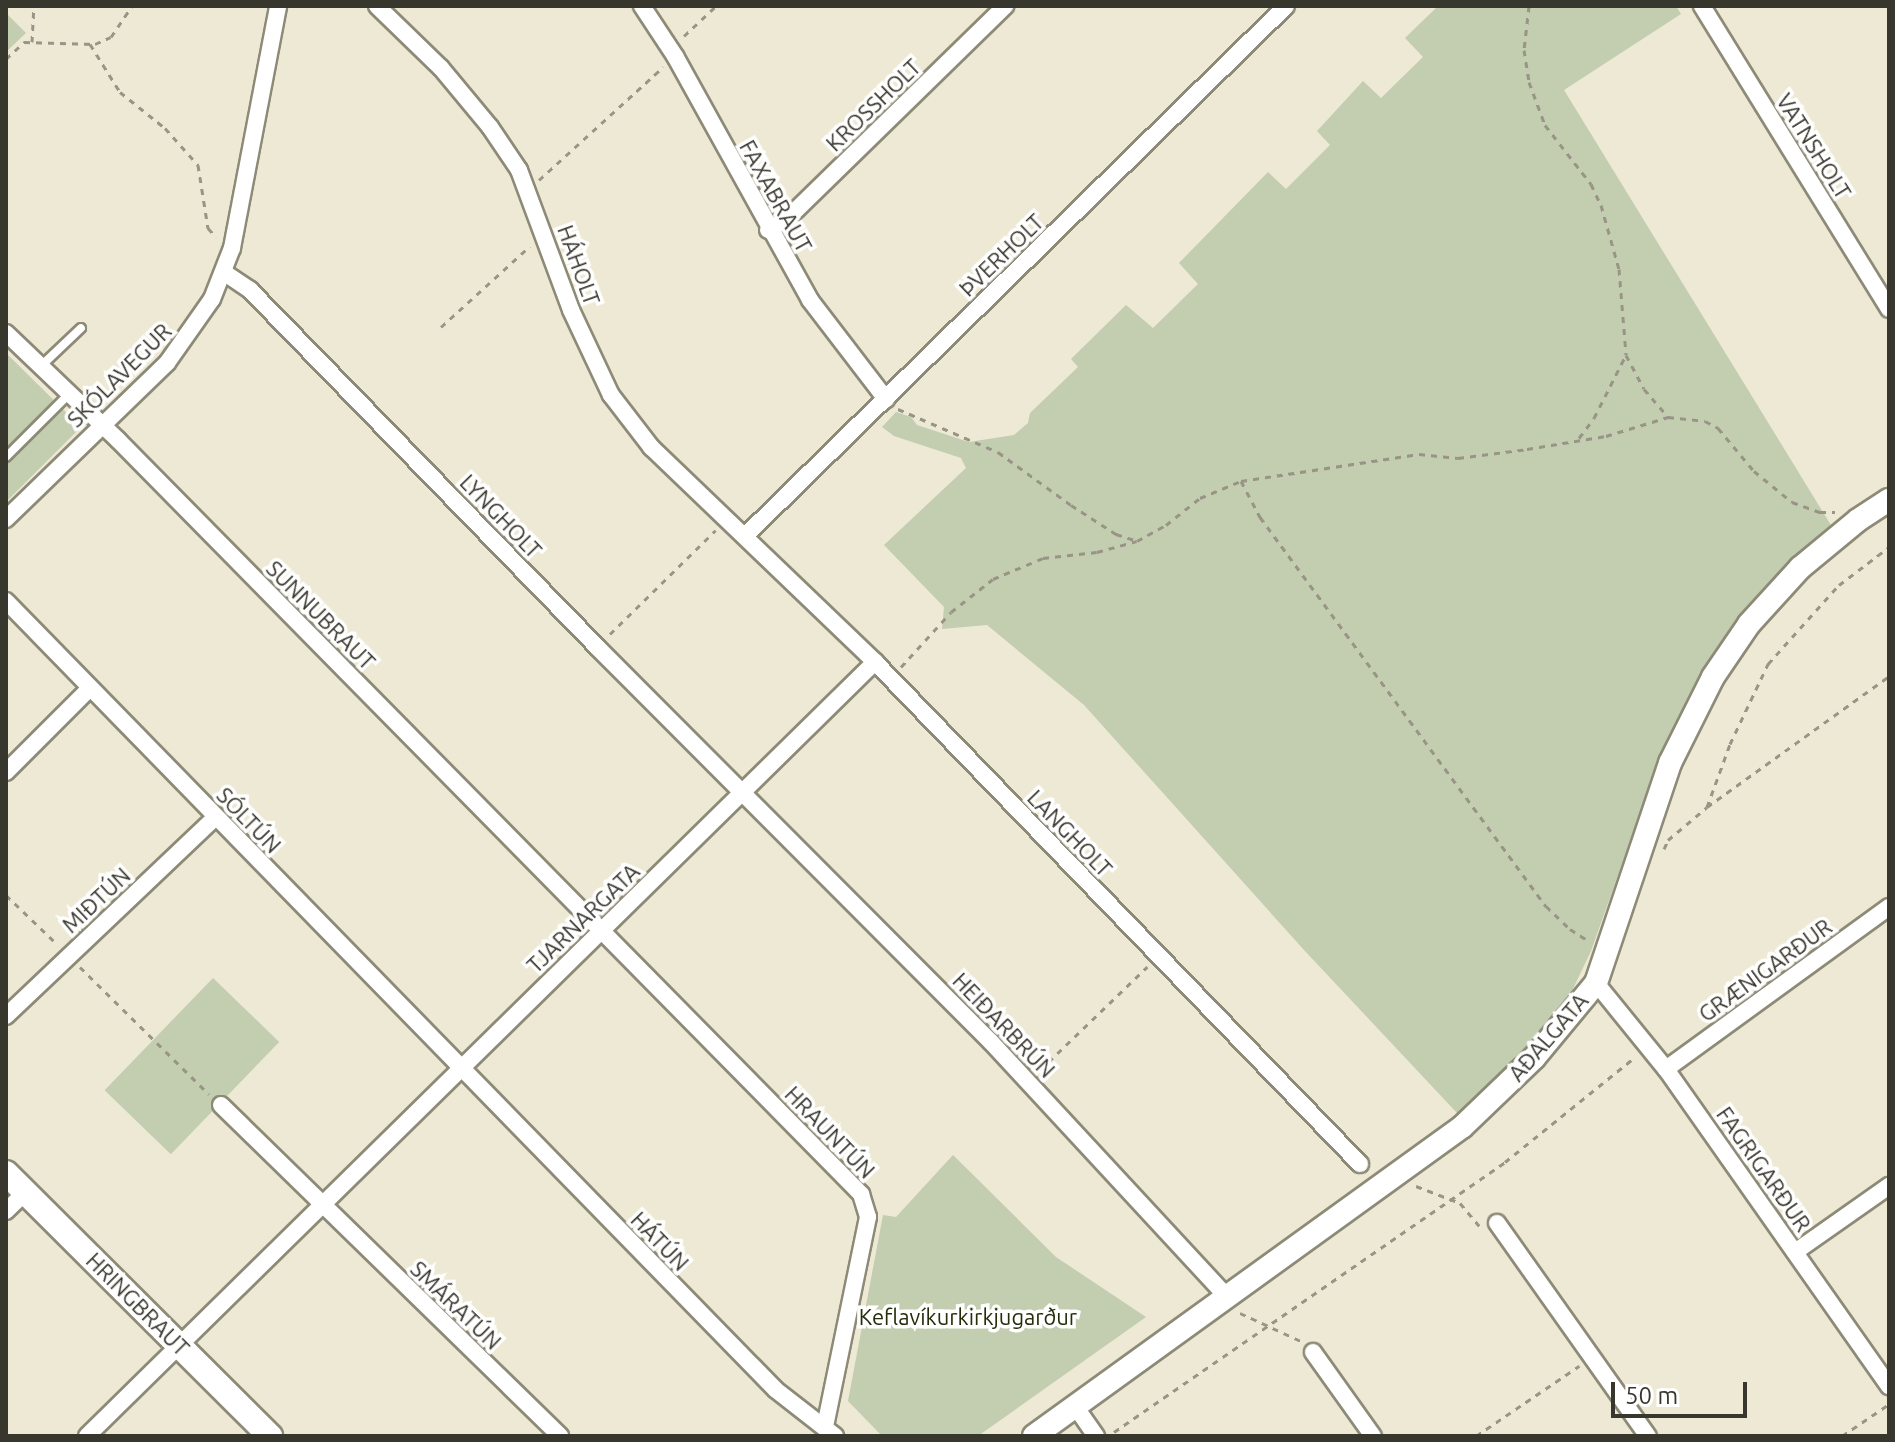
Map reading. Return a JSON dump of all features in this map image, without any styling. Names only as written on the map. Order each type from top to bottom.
[{"type":"main road","name":"HRINGBRAUT","points":[[6,1173],[270,1436]]},
{"type":"street","name":"SKÓLAVEGUR","points":[[6,519],[183,344],[225,273],[278,6]]},
{"type":"street","name":"HÁHOLT","points":[[377,6],[441,68],[490,127],[528,191],[571,310],[611,395],[651,447],[745,536]]},
{"type":"street","name":"FAXABRAUT","points":[[642,6],[672,53],[768,230],[810,300],[886,399]]},
{"type":"street","name":"KROSSHOLT","points":[[768,230],[787,219],[1005,6]]},
{"type":"street","name":"ÞVERHOLT","points":[[745,536],[1286,6]]},
{"type":"street","name":"VATNSHOLT","points":[[1702,6],[1889,309]]},
{"type":"street","name":"LYNGHOLT","points":[[225,273],[250,290],[597,647],[744,791]]},
{"type":"street","name":"SUNNUBRAUT","points":[[6,333],[602,931]]},
{"type":"street","name":"AÐALGATA","points":[[1034,1436],[1462,1127],[1534,1058],[1596,983],[1670,763],[1713,677],[1749,624],[1800,568],[1848,527],[1889,500]]},
{"type":"street","name":"LANGHOLT","points":[[745,536],[875,662],[1360,1164]]},
{"type":"street","name":"SÓLTÚN","points":[[6,601],[461,1069]]},
{"type":"street","name":"TJARNARGATA","points":[[87,1436],[875,662]]},
{"type":"street","points":[[6,772],[90,688]]},
{"type":"street","name":"HEIÐARBRÚN","points":[[744,791],[1028,1082],[1226,1296]]},
{"type":"street","name":"MIÐTÚN","points":[[6,1016],[216,817]]},
{"type":"street","name":"GRÆNIGARÐUR","points":[[1666,1069],[1889,907]]},
{"type":"street","name":"HRAUNTÚN","points":[[602,931],[861,1194],[868,1217],[830,1431]]},
{"type":"street","name":"FAGRIGARÐUR","points":[[1596,983],[1666,1069],[1889,1386]]},
{"type":"street","name":"HÁTÚN","points":[[461,1069],[776,1390],[830,1431]]},
{"type":"street","points":[[221,1105],[322,1205]]},
{"type":"street","points":[[1795,1252],[1889,1186]]},
{"type":"street","points":[[6,1211],[26,1192]]},
{"type":"street","name":"SMÁRATÚN","points":[[322,1205],[560,1436]]},
{"type":"street","points":[[1497,1223],[1648,1436]]},
{"type":"street","points":[[1313,1352],[1373,1436]]},
{"type":"street","points":[[1075,1406],[1096,1436]]},
{"type":"lane","points":[[40,366],[81,328]]},
{"type":"lane","points":[[6,457],[69,394]]},
{"type":"path","points":[[32,42],[34,6]]},
{"type":"path","points":[[6,59],[24,42],[90,44],[111,37],[132,6]]},
{"type":"path","points":[[528,191],[672,53],[716,6]]},
{"type":"path","points":[[1529,6],[1524,50],[1529,82],[1545,125],[1591,184],[1601,205],[1619,269],[1626,355],[1644,389],[1668,417]]},
{"type":"path","points":[[90,44],[120,92],[165,128],[198,165],[208,228],[232,248]]},
{"type":"path","points":[[441,327],[544,234]]},
{"type":"path","points":[[1579,438],[1594,418],[1626,355]]},
{"type":"path","points":[[886,399],[903,413],[998,452],[1105,527],[1137,541]]},
{"type":"path","points":[[890,678],[951,612],[993,579],[1043,558],[1097,552],[1137,541],[1166,525],[1200,498],[1241,481],[1362,461],[1419,454],[1458,458],[1606,436],[1668,417],[1705,421],[1718,428],[1754,471],[1792,502],[1820,512],[1838,511]]},
{"type":"path","points":[[1241,481],[1260,517],[1546,906],[1570,929],[1605,951]]},
{"type":"path","points":[[597,647],[727,519]]},
{"type":"path","points":[[1707,807],[1889,676]]},
{"type":"path","points":[[6,895],[221,1105]]},
{"type":"path","points":[[1028,1082],[1158,956]]},
{"type":"path","points":[[1386,1181],[1400,1197],[1416,1186],[1460,1203],[1480,1231],[1497,1223]]},
{"type":"path","points":[[1226,1296],[1243,1317],[1301,1341],[1313,1352]]},
{"type":"path","points":[[1476,1436],[1592,1357]]},
{"type":"path","points":[[1842,1436],[1889,1404]]},
{"type":"green space","points":[[1438,6],[1676,6],[1681,14],[1564,90],[1837,535],[1768,594],[1698,679],[1660,757],[1591,951],[1562,1012],[1513,1073],[1458,1114],[1304,950],[1084,705],[987,625],[942,629],[944,607],[884,545],[966,468],[961,458],[894,436],[882,427],[896,412],[911,417],[917,425],[969,442],[1014,435],[1028,423],[1030,413],[1078,367],[1071,359],[1126,305],[1153,328],[1198,284],[1179,263],[1268,172],[1286,189],[1330,145],[1317,131],[1363,81],[1381,98],[1423,57],[1405,38]]},
{"type":"green space","points":[[6,13],[26,33],[6,52]]},
{"type":"green space","points":[[6,353],[81,427],[6,502]]},
{"type":"green space","points":[[213,978],[279,1042],[171,1154],[105,1090]]},
{"type":"green space","name":"Keflavíkurkirkjugarður","points":[[953,1155],[1056,1257],[1146,1317],[978,1436],[882,1436],[848,1401],[883,1215],[896,1217]]}]
